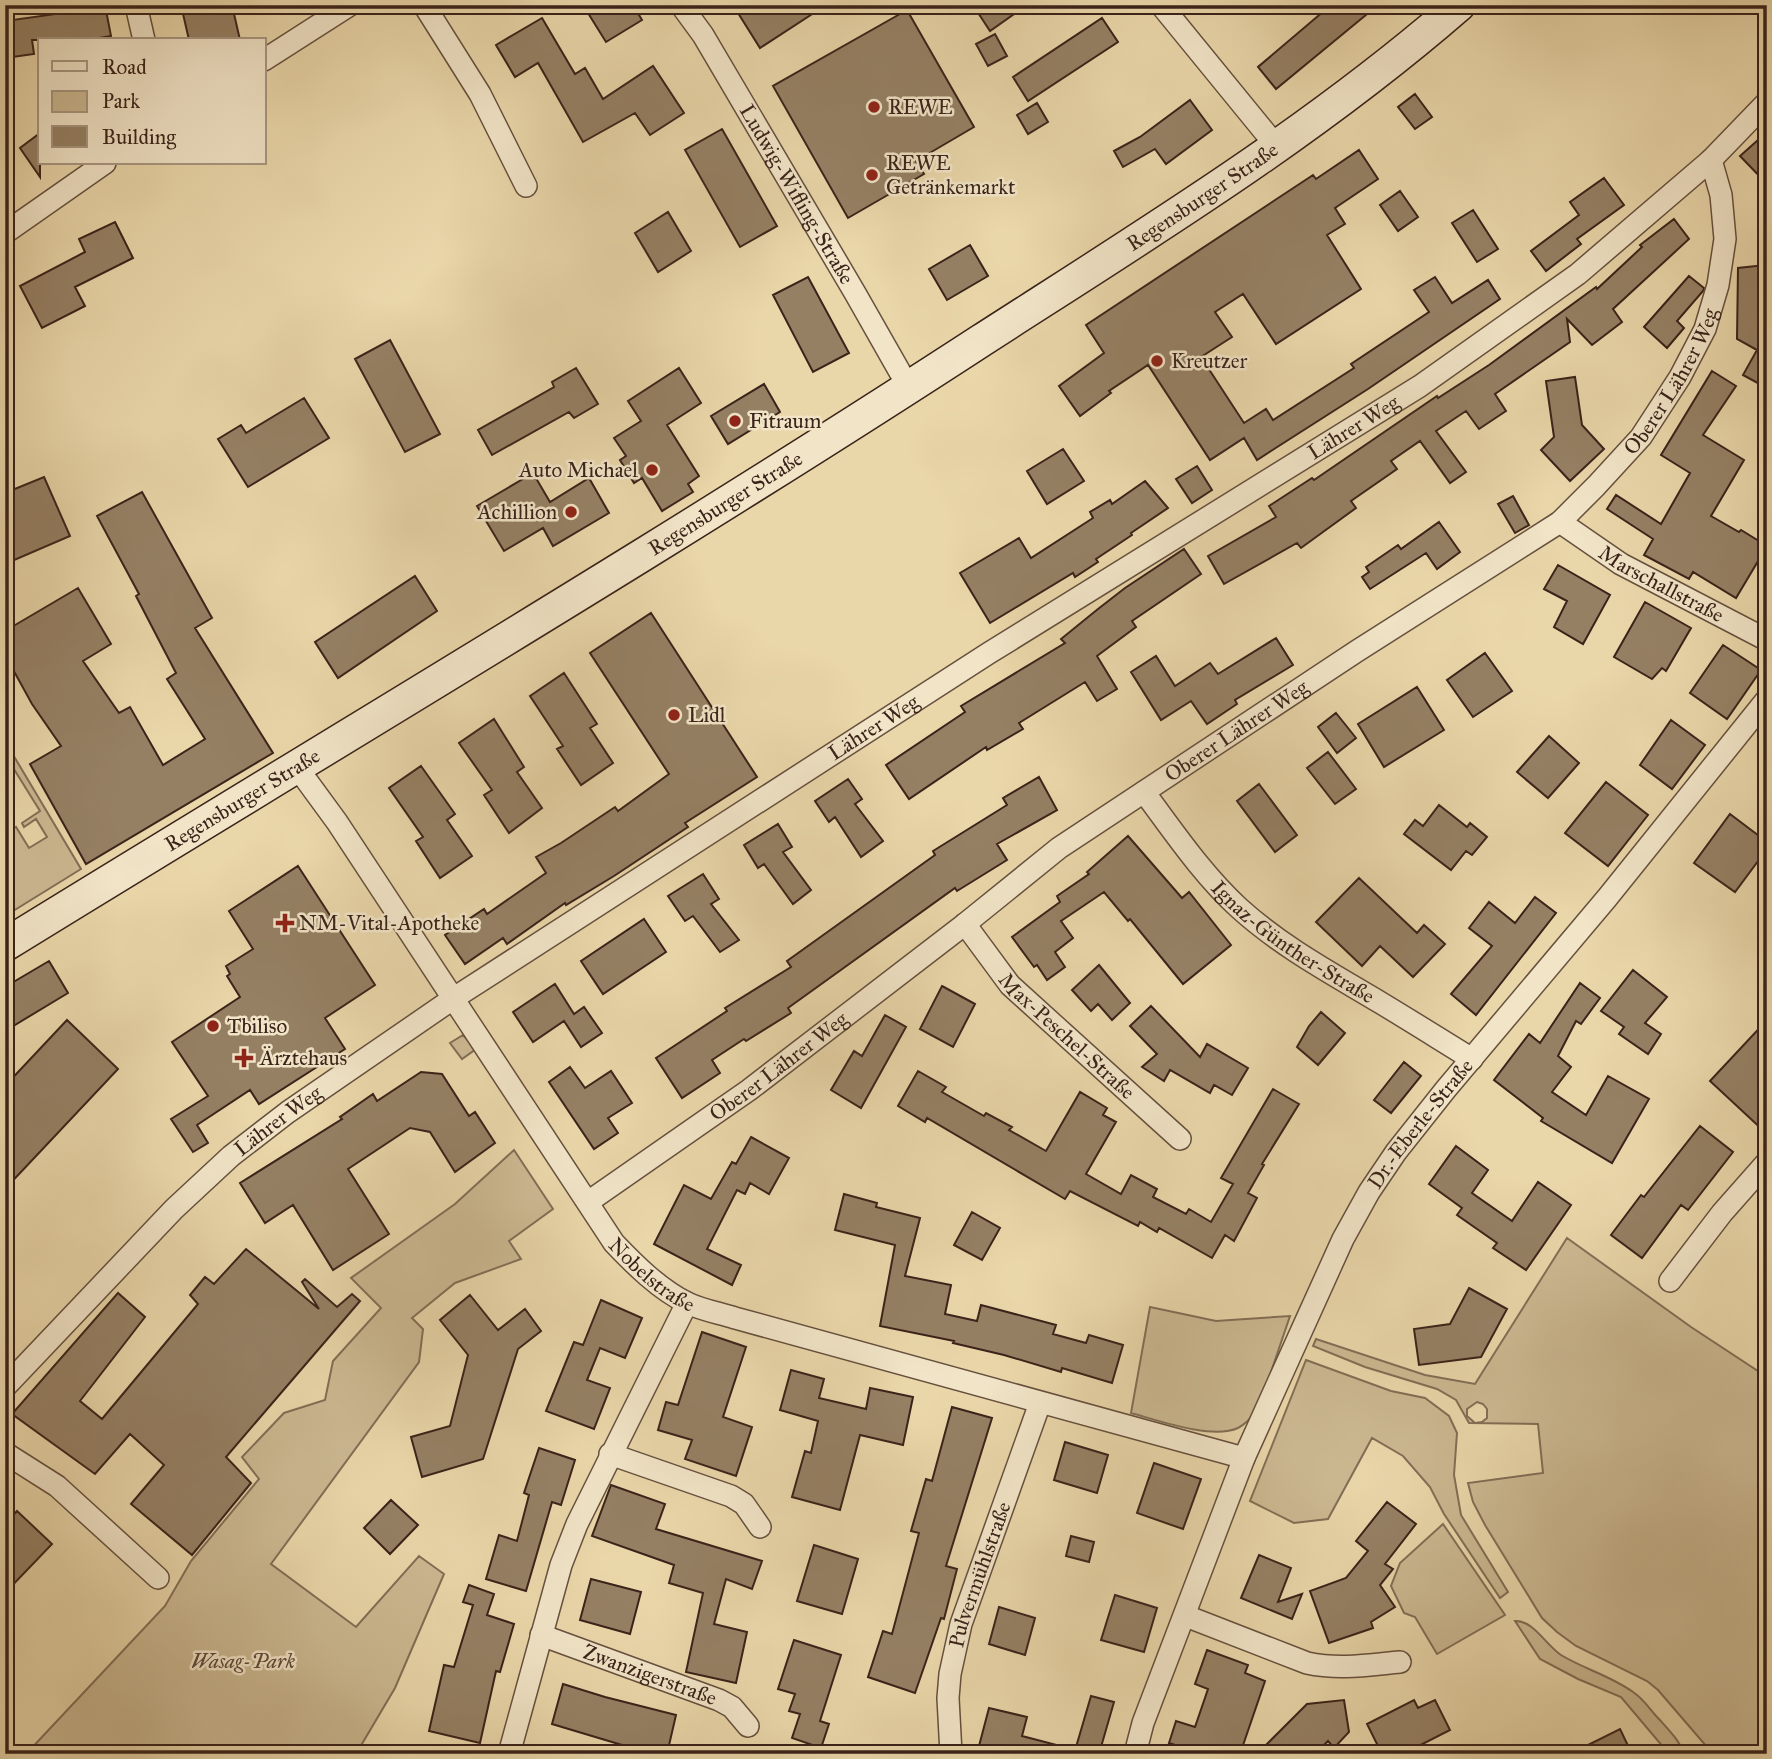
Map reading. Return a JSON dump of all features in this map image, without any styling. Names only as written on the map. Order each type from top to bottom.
[{"type":"main road","name":"Regensburger Straße","points":[[5,945],[909,388],[1276,146],[1378,73],[1459,5]]},
{"type":"street","points":[[136,5],[144,38]]},
{"type":"street","points":[[266,59],[350,5]]},
{"type":"street","points":[[424,5],[480,94],[526,186]]},
{"type":"street","name":"Ludwig-Wifling-Straße","points":[[681,5],[703,35],[909,388]]},
{"type":"street","points":[[1161,5],[1276,146]]},
{"type":"street","name":"Lährer Weg","points":[[5,1387],[174,1209],[231,1156],[288,1112],[454,998],[989,653],[1420,386],[1578,274],[1712,160],[1767,102]]},
{"type":"street","name":"Oberer Lährer Weg","points":[[588,1202],[749,1090],[1059,848],[1357,651],[1560,522],[1641,436],[1680,377],[1705,329],[1718,285],[1725,239],[1721,195],[1712,160]]},
{"type":"street","points":[[5,233],[104,164]]},
{"type":"street","name":"Marschallstraße","points":[[1560,522],[1621,564],[1767,640]]},
{"type":"street","name":"Dr.-Eberle-Straße","points":[[1135,1754],[1143,1723],[1244,1458],[1343,1239],[1369,1192],[1396,1152],[1607,898],[1767,699]]},
{"type":"street","name":"Nobelstraße","points":[[296,766],[328,809],[614,1242],[635,1265],[660,1285],[687,1303],[735,1318],[1244,1458]]},
{"type":"street","name":"Ignaz-Günther-Straße","points":[[1144,792],[1197,863],[1237,906],[1272,936],[1472,1059]]},
{"type":"street","name":"Max-Peschel-Straße","points":[[965,923],[1010,985],[1180,1139]]},
{"type":"street","points":[[1670,1281],[1722,1213],[1767,1162]]},
{"type":"street","points":[[509,1754],[561,1565],[577,1524],[687,1303]]},
{"type":"street","name":"Pulvermühlstraße","points":[[951,1754],[948,1698],[950,1674],[961,1624],[1040,1403]]},
{"type":"street","points":[[5,1453],[57,1486],[159,1578]]},
{"type":"street","points":[[610,1454],[731,1496],[744,1504],[760,1527]]},
{"type":"street","points":[[1186,1616],[1317,1665],[1342,1668],[1400,1662]]},
{"type":"street","name":"Zwanzigerstraße","points":[[541,1635],[719,1700],[732,1707],[748,1726]]},
{"type":"green space","points":[[12,753],[81,869],[5,916],[5,834],[16,827],[29,848],[47,837],[36,819],[24,827],[22,823],[40,811],[12,766],[5,769],[5,757]]},
{"type":"green space","points":[[463,1035],[476,1049],[462,1059],[450,1043]]},
{"type":"green space","name":"Wasag-Park","points":[[514,1150],[553,1209],[509,1241],[521,1259],[455,1283],[412,1318],[423,1329],[419,1362],[271,1564],[356,1627],[419,1556],[444,1574],[395,1688],[356,1754],[26,1754],[165,1606],[191,1561],[259,1479],[242,1457],[284,1413],[325,1400],[333,1361],[381,1308],[351,1278],[455,1204]]},
{"type":"green space","points":[[1567,1238],[1691,1327],[1767,1377],[1767,1754],[1713,1754],[1658,1690],[1647,1681],[1576,1646],[1542,1618],[1485,1525],[1473,1502],[1468,1483],[1543,1473],[1538,1424],[1469,1423],[1456,1400],[1437,1389],[1365,1367],[1313,1346],[1316,1339],[1425,1375],[1475,1384]],"holes":[[[1477,1402],[1487,1409],[1487,1418],[1475,1423],[1467,1416],[1467,1409]]]},
{"type":"green space","points":[[1150,1307],[1216,1321],[1290,1316],[1258,1410],[1246,1422],[1238,1428],[1214,1432],[1184,1428],[1131,1413]]},
{"type":"green space","points":[[1306,1360],[1391,1391],[1425,1398],[1449,1416],[1457,1433],[1454,1475],[1461,1515],[1508,1592],[1500,1598],[1444,1514],[1430,1487],[1403,1456],[1372,1438],[1328,1519],[1294,1523],[1250,1501]]},
{"type":"green space","points":[[1443,1524],[1505,1615],[1437,1654],[1415,1617],[1404,1613],[1391,1586],[1400,1563]]},
{"type":"green space","points":[[1515,1621],[1528,1624],[1561,1655],[1616,1681],[1637,1695],[1673,1735],[1684,1754],[1669,1754],[1621,1697],[1540,1659]]},
{"type":"building","points":[[55,5],[105,5],[111,36],[38,38],[32,40],[34,54],[5,58],[5,21],[56,14]]},
{"type":"building","points":[[181,5],[232,5],[240,38],[189,38]]},
{"type":"building","points":[[583,5],[633,5],[642,20],[606,42]]},
{"type":"building","points":[[733,5],[826,5],[760,48]]},
{"type":"building","points":[[973,5],[1027,5],[990,31]]},
{"type":"building","points":[[1331,5],[1378,5],[1276,89],[1258,67]]},
{"type":"building","name":"REWE","points":[[907,10],[974,127],[916,161],[924,174],[848,218],[773,86]]},
{"type":"building","points":[[542,18],[575,74],[585,68],[603,99],[653,66],[684,113],[650,135],[635,113],[583,142],[538,63],[515,77],[496,45]]},
{"type":"building","points":[[1102,18],[1118,42],[1028,101],[1013,77]]},
{"type":"building","points":[[995,34],[1007,56],[988,66],[976,44]]},
{"type":"building","points":[[1415,94],[1432,117],[1415,129],[1398,107]]},
{"type":"building","points":[[1190,100],[1212,130],[1166,164],[1155,149],[1123,167],[1114,151],[1140,137]]},
{"type":"building","points":[[1037,103],[1048,122],[1028,134],[1017,115]]},
{"type":"building","points":[[722,129],[777,226],[740,247],[685,150]]},
{"type":"building","points":[[1767,132],[1767,184],[1740,156]]},
{"type":"building","points":[[38,134],[40,177],[20,148]]},
{"type":"building","points":[[1359,150],[1378,179],[1335,208],[1345,224],[1327,235],[1361,289],[1276,344],[1243,294],[1215,312],[1232,337],[1201,357],[1244,423],[1266,409],[1273,420],[1354,368],[1351,364],[1429,312],[1414,290],[1435,277],[1452,303],[1488,280],[1500,299],[1368,389],[1257,460],[1244,438],[1210,460],[1148,365],[1109,391],[1111,393],[1080,416],[1059,386],[1104,353],[1086,325],[1313,175],[1316,179]]},
{"type":"building","points":[[1604,178],[1624,205],[1577,239],[1581,244],[1546,271],[1531,251],[1579,215],[1570,202]]},
{"type":"building","points":[[1400,191],[1418,217],[1398,231],[1380,205]]},
{"type":"building","points":[[1473,210],[1498,249],[1477,262],[1452,223]]},
{"type":"building","points":[[668,212],[691,251],[658,272],[635,233]]},
{"type":"building","points":[[1674,219],[1689,239],[1613,309],[1622,322],[1592,345],[1567,319],[1570,342],[1495,394],[1506,411],[1479,429],[1466,411],[1436,431],[1466,472],[1450,483],[1420,441],[1391,461],[1397,469],[1351,501],[1356,508],[1301,548],[1297,543],[1224,584],[1208,556],[1276,517],[1269,506],[1312,478],[1314,480],[1437,396],[1438,398],[1489,365],[1596,287],[1597,289],[1642,247],[1640,245]]},
{"type":"building","points":[[115,222],[133,258],[75,287],[85,306],[42,328],[20,286],[85,252],[79,239]]},
{"type":"building","points":[[970,245],[988,276],[947,300],[929,269]]},
{"type":"building","points":[[1765,265],[1767,388],[1743,375],[1757,350],[1737,339],[1738,268]]},
{"type":"building","points":[[1689,276],[1704,288],[1677,321],[1684,328],[1667,348],[1644,327]]},
{"type":"building","points":[[808,277],[849,353],[813,372],[773,295]]},
{"type":"building","points":[[390,340],[440,434],[405,452],[355,359]]},
{"type":"building","points":[[576,368],[598,404],[574,418],[569,412],[492,455],[478,430],[554,387],[552,382]]},
{"type":"building","points":[[679,368],[701,403],[667,425],[699,476],[688,484],[693,492],[662,511],[642,478],[634,483],[620,460],[626,456],[614,438],[641,421],[628,401]]},
{"type":"building","points":[[1712,371],[1736,386],[1703,435],[1744,460],[1711,516],[1767,546],[1736,598],[1693,572],[1689,579],[1644,555],[1653,539],[1607,509],[1616,495],[1661,524],[1690,473],[1661,455]]},
{"type":"building","points":[[1575,377],[1582,425],[1604,449],[1570,481],[1541,450],[1554,437],[1546,381]]},
{"type":"building","points":[[764,384],[780,412],[728,444],[711,416]]},
{"type":"building","points":[[304,398],[329,438],[248,487],[218,439],[241,425],[246,433]]},
{"type":"building","points":[[1063,449],[1084,481],[1047,504],[1027,471]]},
{"type":"building","points":[[1197,466],[1212,490],[1192,503],[1176,479]]},
{"type":"building","points":[[533,473],[550,502],[589,478],[609,513],[553,546],[543,528],[504,551],[477,506]]},
{"type":"building","points":[[44,477],[70,536],[5,564],[5,493]]},
{"type":"building","points":[[1145,481],[1168,508],[1075,577],[1073,573],[990,623],[960,573],[1019,538],[1031,558],[1093,518],[1090,512],[1110,500],[1112,504]]},
{"type":"building","points":[[142,492],[212,618],[195,628],[273,753],[86,864],[30,764],[61,746],[32,704],[5,655],[5,631],[78,588],[111,644],[83,661],[119,713],[130,707],[163,765],[205,739],[167,679],[176,673],[136,596],[139,594],[97,516]]},
{"type":"building","points":[[1513,496],[1529,525],[1515,533],[1498,504]]},
{"type":"building","points":[[1439,522],[1460,552],[1437,569],[1426,553],[1370,589],[1362,577],[1369,572],[1366,567],[1398,545],[1401,549]]},
{"type":"building","points":[[1184,549],[1201,574],[1132,621],[1136,627],[1097,656],[1117,689],[1097,701],[1085,682],[1019,723],[1023,729],[987,750],[986,747],[909,799],[886,765],[965,712],[961,706],[1065,643],[1061,639],[1098,609]]},
{"type":"building","points":[[1558,565],[1610,595],[1583,644],[1554,627],[1567,601],[1544,589]]},
{"type":"building","points":[[415,576],[437,611],[338,678],[315,642]]},
{"type":"building","points":[[1645,602],[1691,628],[1666,671],[1662,668],[1652,679],[1614,657]]},
{"type":"building","points":[[651,613],[757,777],[685,823],[688,827],[614,876],[566,905],[565,903],[507,944],[503,938],[465,964],[445,935],[484,909],[487,914],[546,873],[536,857],[615,807],[618,811],[669,774],[590,653]]},
{"type":"building","points":[[1276,638],[1293,665],[1235,700],[1237,704],[1207,724],[1191,701],[1161,720],[1131,672],[1156,656],[1175,686],[1210,663],[1218,674]]},
{"type":"building","points":[[1723,645],[1761,670],[1727,719],[1690,693]]},
{"type":"building","points":[[1485,653],[1512,691],[1473,717],[1447,680]]},
{"type":"building","points":[[564,673],[597,724],[590,728],[613,763],[581,785],[557,749],[563,746],[530,696]]},
{"type":"building","points":[[1417,687],[1444,730],[1384,767],[1358,724]]},
{"type":"building","points":[[1336,713],[1356,738],[1337,753],[1318,727]]},
{"type":"building","points":[[494,719],[524,767],[517,772],[542,808],[509,833],[484,795],[492,790],[459,743]]},
{"type":"building","points":[[1671,720],[1705,745],[1672,789],[1640,765]]},
{"type":"building","points":[[1549,736],[1579,763],[1548,798],[1517,772]]},
{"type":"building","points":[[1328,752],[1356,789],[1335,804],[1307,768]]},
{"type":"building","points":[[421,766],[455,814],[447,820],[472,856],[440,878],[416,841],[423,837],[389,788]]},
{"type":"building","points":[[1039,777],[1057,810],[997,844],[1007,860],[957,891],[955,888],[788,1008],[791,1013],[712,1060],[720,1073],[682,1098],[656,1058],[727,1011],[725,1008],[791,967],[787,961],[935,855],[933,851],[1007,805],[1003,798]]},
{"type":"building","points":[[848,779],[862,799],[855,804],[883,841],[861,857],[835,817],[829,822],[815,801]]},
{"type":"building","points":[[1606,782],[1648,815],[1608,866],[1565,833]]},
{"type":"building","points":[[1259,784],[1297,835],[1275,852],[1237,801]]},
{"type":"building","points":[[1439,805],[1467,827],[1470,823],[1487,837],[1472,855],[1466,851],[1451,870],[1404,834],[1415,820],[1423,826]]},
{"type":"building","points":[[1730,814],[1767,842],[1767,849],[1735,892],[1694,863]]},
{"type":"building","points":[[778,824],[792,847],[783,852],[811,890],[793,904],[764,864],[758,868],[744,845]]},
{"type":"building","points":[[1128,836],[1182,898],[1189,892],[1231,945],[1183,984],[1130,919],[1128,921],[1104,892],[1061,921],[1073,938],[1055,952],[1065,967],[1047,980],[1012,937],[1060,902],[1057,896],[1089,874],[1087,872]]},
{"type":"building","points":[[298,866],[375,985],[325,1018],[345,1049],[259,1104],[250,1090],[197,1125],[208,1143],[193,1152],[171,1119],[208,1096],[172,1042],[240,997],[227,976],[230,974],[226,966],[253,949],[229,911]]},
{"type":"building","points":[[703,874],[719,899],[711,904],[739,940],[720,952],[693,916],[685,921],[668,896]]},
{"type":"building","points":[[1359,878],[1417,933],[1424,925],[1445,944],[1413,977],[1380,946],[1362,966],[1316,922]]},
{"type":"building","points":[[1535,897],[1556,913],[1476,1015],[1451,994],[1492,946],[1469,928],[1489,902],[1515,923]]},
{"type":"building","points":[[644,919],[666,952],[603,994],[581,961]]},
{"type":"building","points":[[49,961],[68,993],[5,1031],[5,987]]},
{"type":"building","points":[[1099,965],[1130,1003],[1112,1020],[1098,1004],[1091,1011],[1072,990]]},
{"type":"building","points":[[1633,970],[1667,997],[1645,1023],[1661,1034],[1648,1054],[1619,1034],[1624,1027],[1601,1011]]},
{"type":"building","points":[[1580,983],[1600,998],[1581,1024],[1576,1021],[1558,1056],[1571,1067],[1552,1092],[1586,1115],[1608,1076],[1649,1099],[1612,1163],[1541,1121],[1543,1118],[1494,1080],[1529,1034],[1540,1043]]},
{"type":"building","points":[[555,984],[574,1014],[584,1007],[602,1033],[581,1047],[564,1021],[533,1042],[513,1012]]},
{"type":"building","points":[[942,986],[975,1004],[953,1047],[920,1029]]},
{"type":"building","points":[[1151,1006],[1200,1057],[1207,1044],[1248,1068],[1232,1095],[1214,1085],[1210,1093],[1170,1070],[1164,1081],[1142,1067],[1157,1054],[1130,1026]]},
{"type":"building","points":[[1321,1012],[1345,1033],[1318,1065],[1297,1047]]},
{"type":"building","points":[[885,1015],[906,1027],[861,1108],[831,1090],[854,1051],[862,1056]]},
{"type":"building","points":[[67,1020],[118,1069],[5,1189],[5,1086]]},
{"type":"building","points":[[1767,1020],[1767,1134],[1710,1081]]},
{"type":"building","points":[[1404,1062],[1421,1076],[1391,1113],[1374,1100]]},
{"type":"building","points":[[570,1067],[585,1088],[611,1071],[632,1103],[608,1118],[618,1133],[594,1149],[549,1082]]},
{"type":"building","points":[[918,1071],[946,1087],[942,1092],[984,1116],[986,1113],[1012,1127],[1009,1130],[1046,1151],[1080,1092],[1107,1108],[1103,1115],[1116,1122],[1086,1174],[1121,1194],[1131,1175],[1157,1189],[1153,1197],[1186,1214],[1189,1209],[1211,1222],[1233,1184],[1221,1178],[1273,1089],[1299,1104],[1262,1164],[1264,1165],[1248,1193],[1257,1198],[1234,1241],[1225,1235],[1212,1258],[1159,1228],[1157,1232],[1140,1222],[1138,1226],[1070,1191],[1065,1199],[927,1118],[925,1122],[898,1106]]},
{"type":"building","points":[[421,1072],[442,1074],[469,1116],[475,1112],[495,1143],[455,1172],[430,1132],[410,1128],[348,1169],[389,1234],[333,1270],[293,1205],[265,1223],[240,1183],[342,1119],[340,1117],[373,1094],[377,1101]]},
{"type":"building","points":[[1700,1126],[1733,1152],[1688,1210],[1681,1205],[1642,1258],[1611,1235]]},
{"type":"building","points":[[751,1137],[789,1158],[769,1194],[750,1183],[745,1194],[737,1190],[707,1249],[741,1265],[732,1285],[654,1244],[684,1185],[711,1199],[732,1162],[736,1164]]},
{"type":"building","points":[[1456,1146],[1488,1170],[1472,1193],[1512,1221],[1538,1182],[1571,1205],[1526,1270],[1493,1248],[1497,1243],[1457,1215],[1462,1208],[1429,1184]]},
{"type":"building","points":[[844,1194],[877,1203],[876,1207],[920,1218],[905,1276],[951,1285],[945,1314],[977,1321],[981,1305],[1056,1325],[1053,1334],[1086,1343],[1089,1335],[1123,1345],[1112,1383],[1062,1368],[1061,1372],[953,1343],[954,1341],[880,1326],[895,1245],[835,1230]]},
{"type":"building","points":[[972,1212],[1000,1228],[982,1260],[954,1245]]},
{"type":"building","points":[[246,1249],[319,1309],[302,1282],[305,1279],[337,1307],[352,1294],[360,1301],[226,1457],[251,1483],[192,1555],[131,1504],[164,1465],[130,1434],[95,1474],[12,1414],[118,1293],[145,1317],[80,1401],[102,1419],[198,1304],[190,1295],[205,1277],[214,1284]]},
{"type":"building","points":[[1469,1288],[1507,1309],[1481,1357],[1419,1365],[1414,1329],[1450,1324]]},
{"type":"building","points":[[470,1295],[498,1330],[525,1309],[541,1331],[518,1349],[483,1459],[422,1477],[411,1437],[450,1426],[468,1355],[440,1320]]},
{"type":"building","points":[[601,1300],[642,1318],[625,1358],[600,1348],[587,1380],[610,1388],[594,1429],[546,1411],[574,1342],[583,1345]]},
{"type":"building","points":[[702,1332],[746,1347],[723,1417],[752,1427],[736,1476],[685,1459],[692,1440],[658,1430],[666,1402],[678,1405]]},
{"type":"building","points":[[791,1370],[824,1379],[819,1398],[866,1409],[870,1388],[913,1397],[903,1445],[860,1435],[840,1510],[792,1497],[805,1451],[811,1453],[818,1421],[780,1410]]},
{"type":"building","points":[[952,1407],[992,1418],[946,1566],[957,1569],[944,1619],[941,1618],[915,1693],[868,1677],[883,1631],[892,1634],[919,1533],[911,1531],[926,1479],[932,1481]]},
{"type":"building","points":[[1065,1442],[1108,1455],[1097,1493],[1054,1480]]},
{"type":"building","points":[[539,1448],[575,1460],[561,1505],[552,1502],[526,1591],[486,1579],[499,1535],[517,1541],[529,1495],[524,1493]]},
{"type":"building","points":[[1154,1463],[1201,1479],[1183,1529],[1137,1513]]},
{"type":"building","points":[[611,1485],[665,1504],[656,1529],[762,1561],[752,1589],[726,1579],[714,1624],[747,1632],[736,1683],[686,1672],[703,1593],[669,1583],[674,1565],[592,1536]]},
{"type":"building","points":[[391,1500],[418,1525],[390,1554],[364,1528]]},
{"type":"building","points":[[1387,1502],[1416,1524],[1385,1564],[1393,1569],[1380,1585],[1395,1607],[1371,1622],[1373,1628],[1329,1643],[1310,1591],[1346,1578],[1368,1551],[1356,1541]]},
{"type":"building","points":[[17,1511],[52,1544],[5,1593],[5,1524]]},
{"type":"building","points":[[1071,1536],[1094,1542],[1089,1562],[1066,1556]]},
{"type":"building","points":[[814,1545],[858,1559],[842,1614],[797,1601]]},
{"type":"building","points":[[1259,1555],[1291,1568],[1278,1602],[1302,1594],[1292,1619],[1241,1598]]},
{"type":"building","points":[[591,1579],[641,1592],[630,1634],[580,1620]]},
{"type":"building","points":[[469,1585],[494,1594],[487,1615],[514,1624],[500,1672],[496,1671],[480,1743],[429,1731],[444,1665],[454,1667],[473,1605],[463,1602]]},
{"type":"building","points":[[1115,1595],[1157,1608],[1144,1652],[1101,1640]]},
{"type":"building","points":[[999,1607],[1035,1618],[1025,1655],[989,1644]]},
{"type":"building","points":[[794,1640],[841,1655],[820,1721],[829,1724],[821,1748],[792,1738],[800,1714],[789,1711],[795,1694],[778,1689]]},
{"type":"building","points":[[1207,1650],[1248,1665],[1245,1673],[1265,1681],[1240,1754],[1202,1754],[1169,1743],[1176,1721],[1195,1727],[1208,1689],[1195,1684]]},
{"type":"building","points":[[563,1684],[676,1715],[667,1754],[620,1754],[622,1745],[552,1724]]},
{"type":"building","points":[[1091,1696],[1114,1702],[1099,1754],[1074,1754]]},
{"type":"building","points":[[1344,1700],[1349,1732],[1334,1748],[1328,1741],[1315,1754],[1257,1754],[1307,1704]]},
{"type":"building","points":[[1414,1700],[1418,1708],[1435,1700],[1450,1730],[1403,1754],[1382,1754],[1367,1724]]},
{"type":"building","points":[[989,1708],[1027,1717],[1022,1736],[1068,1748],[1067,1754],[1012,1754],[979,1746]]},
{"type":"building","points":[[1620,1729],[1632,1754],[1570,1754]]},
{"type":"place","name":"REWE","points":[[874,107]]},
{"type":"place","name":"REWE Getränkemarkt","points":[[872,175]]},
{"type":"place","name":"Kreutzer","points":[[1157,361]]},
{"type":"place","name":"Fitraum","points":[[735,421]]},
{"type":"place","name":"Auto Michael","points":[[652,470]]},
{"type":"place","name":"Achillion","points":[[571,512]]},
{"type":"place","name":"Lidl","points":[[674,715]]},
{"type":"place","name":"NM-Vital-Apotheke","points":[[285,923]]},
{"type":"place","name":"Tbiliso","points":[[213,1026]]},
{"type":"place","name":"Ärztehaus","points":[[244,1058]]}]
